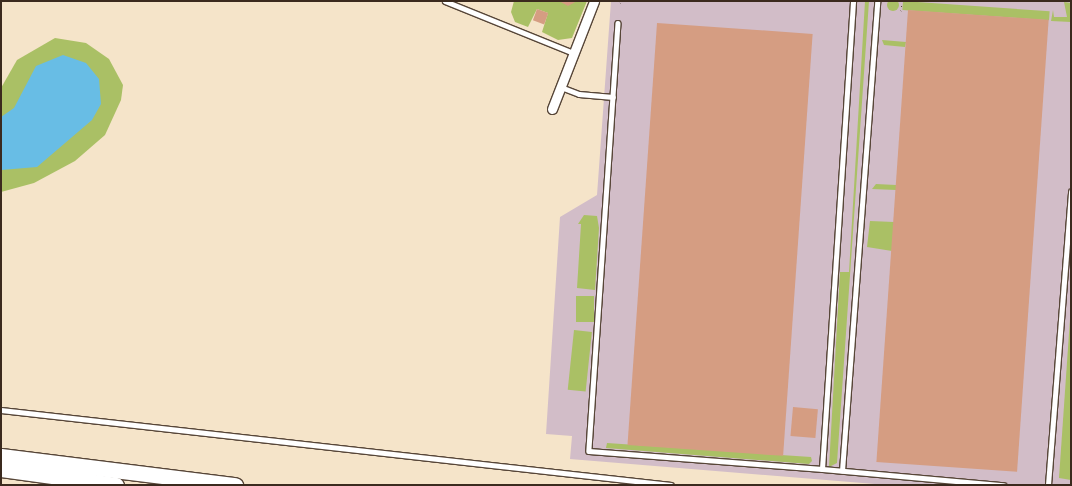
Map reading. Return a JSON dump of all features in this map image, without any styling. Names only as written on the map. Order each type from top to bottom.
[{"type":"highway","points":[[1,456],[235,485]]},
{"type":"highway","points":[[1,470],[116,485]]},
{"type":"street","points":[[552,109],[594,1]]},
{"type":"lane","points":[[445,1],[574,53]]},
{"type":"lane","points":[[822,470],[853,1]]},
{"type":"lane","points":[[842,471],[877,1]]},
{"type":"lane","points":[[618,23],[589,451],[1002,485]]},
{"type":"lane","points":[[561,87],[579,94],[613,97]]},
{"type":"lane","points":[[1048,485],[1071,192]]},
{"type":"lane","points":[[1,410],[671,485]]},
{"type":"path","points":[[901,11],[902,1]]},
{"type":"shaded area","points":[[611,1],[1071,1],[1071,485],[887,485],[570,459],[572,436],[546,434],[560,217],[597,195]]},
{"type":"green space","points":[[895,-1],[898,0],[898,10],[891,11],[888,10],[887,3],[888,0]]},
{"type":"green space","points":[[514,1],[587,1],[572,38],[558,40],[542,32],[548,13],[537,9],[528,27],[515,22],[511,12]]},
{"type":"green space","points":[[865,1],[869,1],[837,463],[829,467],[840,272],[849,272]]},
{"type":"green space","points":[[903,1],[1050,11],[1049,20],[902,10]]},
{"type":"green space","points":[[1064,2],[1071,3],[1071,22],[1051,21],[1053,10],[1054,17],[1067,17]]},
{"type":"green space","points":[[55,38],[86,43],[109,59],[123,85],[121,100],[105,135],[75,161],[34,183],[1,192],[1,88],[17,60]]},
{"type":"green space","points":[[882,40],[906,42],[905,47],[884,45]]},
{"type":"green space","points":[[876,184],[896,185],[896,190],[872,189]]},
{"type":"green space","points":[[584,215],[597,216],[599,228],[595,290],[577,288],[581,224],[578,224]]},
{"type":"green space","points":[[870,221],[894,222],[892,251],[867,247]]},
{"type":"green space","points":[[576,296],[594,296],[594,322],[576,322]]},
{"type":"green space","points":[[1071,319],[1071,480],[1059,478]]},
{"type":"green space","points":[[574,330],[592,332],[586,392],[568,390]]},
{"type":"green space","points":[[607,443],[811,457],[812,461],[809,464],[606,448]]},
{"type":"water","points":[[63,55],[86,63],[99,79],[101,104],[92,120],[37,167],[1,170],[1,117],[14,108],[36,66]]},
{"type":"building","points":[[559,1],[577,1],[568,6]]},
{"type":"building","points":[[537,9],[548,13],[544,24],[533,20]]},
{"type":"building","points":[[908,10],[1049,20],[1017,472],[876,462]]},
{"type":"building","points":[[657,23],[813,34],[783,456],[627,445]]},
{"type":"building","points":[[793,407],[818,409],[815,438],[790,436]]}]
